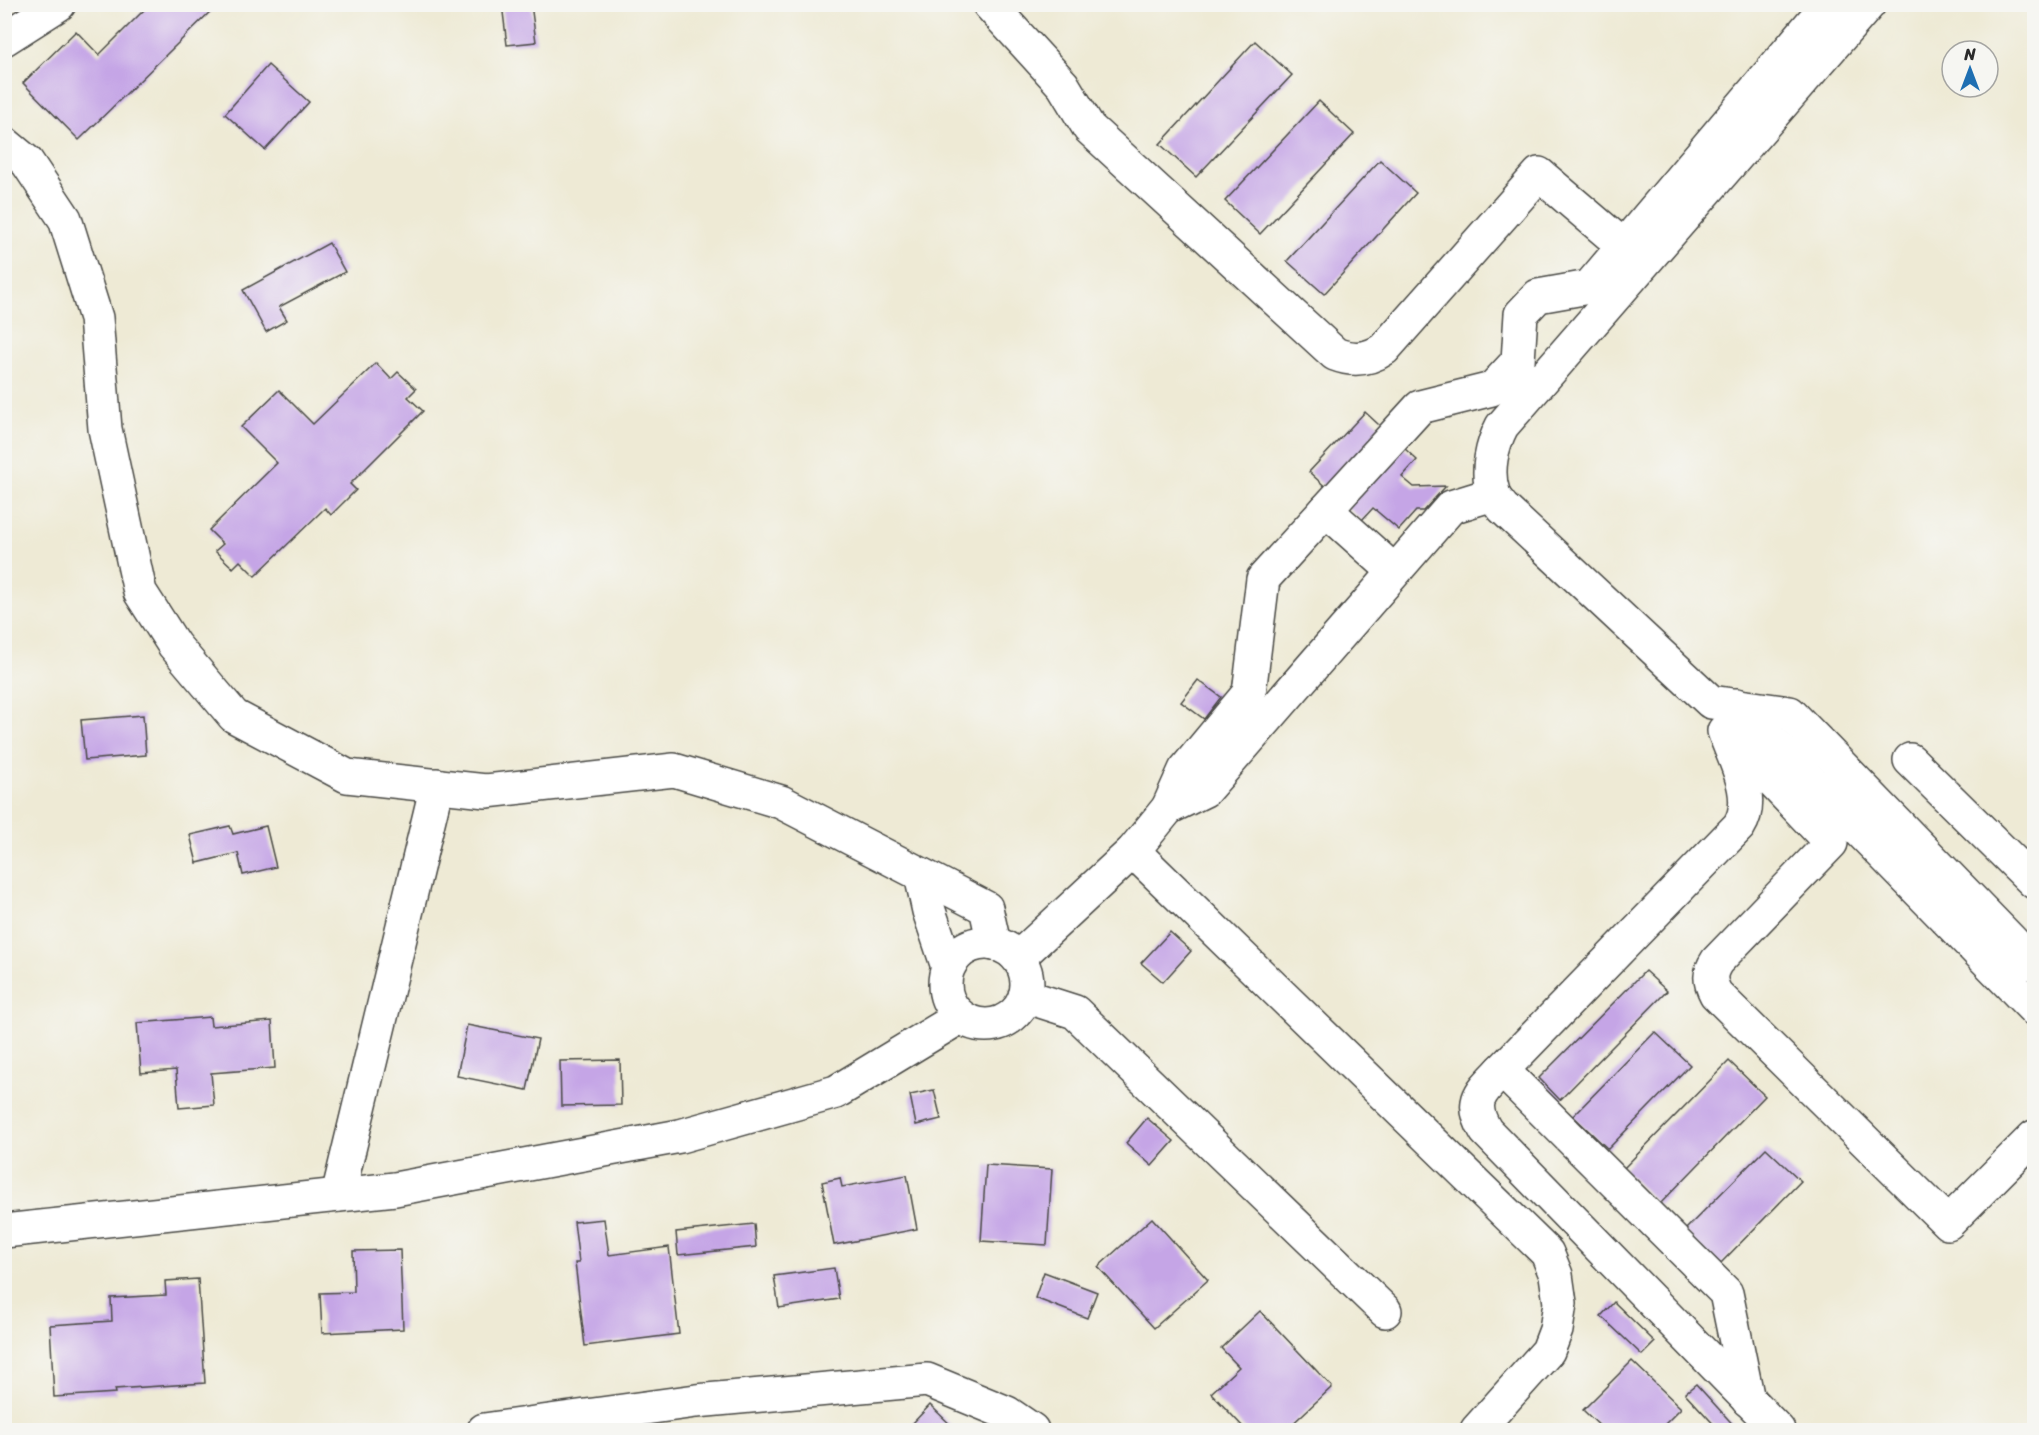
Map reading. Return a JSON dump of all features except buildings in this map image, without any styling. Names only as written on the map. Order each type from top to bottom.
[{"type":"lane","points":[[4,39],[59,4]]},
{"type":"lane","points":[[989,4],[1062,85],[1089,128],[1335,354],[1360,359],[1373,357],[1384,349],[1539,174],[1635,256]]},
{"type":"lane","points":[[1828,4],[1502,426],[1493,447],[1489,474],[1493,494],[1503,508],[1959,932],[2034,1009]]},
{"type":"lane","points":[[1006,951],[1133,851],[1168,808],[1185,771],[1250,693],[1263,579],[1420,407],[1492,389],[1518,361],[1521,314],[1538,296],[1589,287],[1635,256],[1869,4]]},
{"type":"lane","points":[[4,143],[27,162],[64,219],[96,318],[105,429],[140,592],[174,645],[234,716],[346,776],[486,791],[674,770],[780,802],[986,908],[1006,951],[1025,969],[1028,983],[1020,1008],[1010,1018],[998,1024],[985,1026],[972,1023],[960,1017],[945,994],[944,980],[948,967],[956,955],[968,947],[981,943],[1006,951]]},
{"type":"lane","points":[[1168,808],[1205,790],[1451,507],[1493,494]]},
{"type":"lane","points":[[1326,510],[1394,571]]},
{"type":"lane","points":[[1724,713],[1790,713],[2034,964]]},
{"type":"lane","points":[[1724,713],[1745,789],[1745,817],[1739,826],[1502,1070],[1478,1099],[1477,1109],[1486,1131],[1778,1431]]},
{"type":"lane","points":[[1724,713],[1831,843],[1717,961],[1710,976],[1711,985],[1716,994],[1948,1223],[2034,1137]]},
{"type":"lane","points":[[1910,760],[2034,882]]},
{"type":"lane","points":[[338,1195],[436,785]]},
{"type":"lane","points":[[1133,851],[1547,1253],[1556,1275],[1560,1303],[1556,1330],[1548,1351],[1485,1428]]},
{"type":"lane","points":[[921,875],[929,911],[948,967]]},
{"type":"lane","points":[[1959,932],[2001,930]]},
{"type":"lane","points":[[1025,996],[1075,1012],[1385,1311]]},
{"type":"lane","points":[[4,1231],[395,1189],[680,1136],[836,1092],[960,1017]]},
{"type":"lane","points":[[1502,1070],[1726,1293],[1748,1400]]},
{"type":"lane","points":[[484,1431],[696,1401],[927,1380],[1007,1413],[1032,1431]]}]
